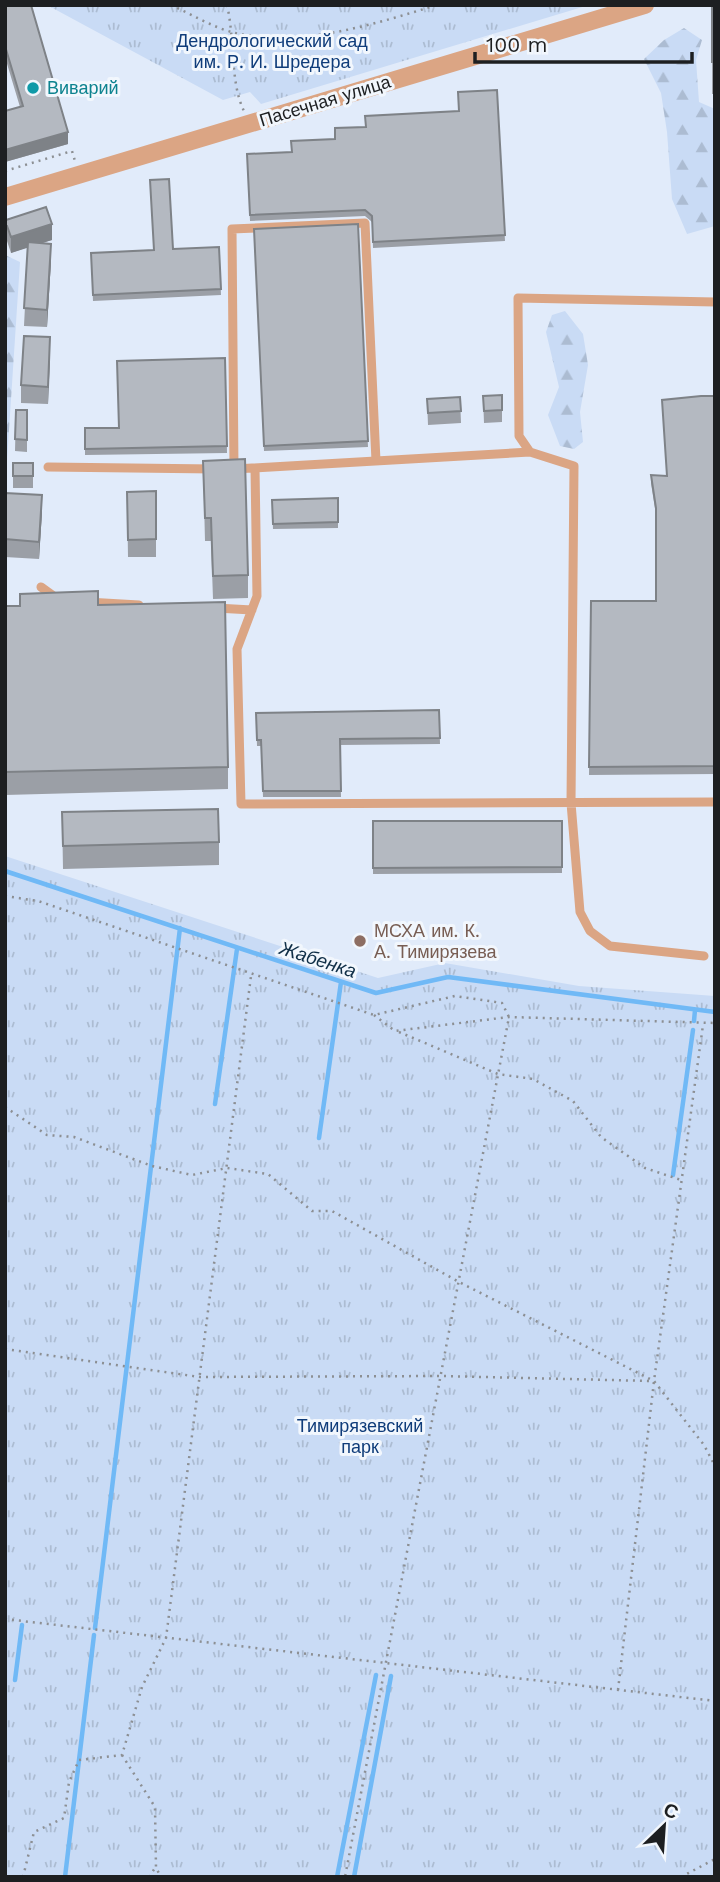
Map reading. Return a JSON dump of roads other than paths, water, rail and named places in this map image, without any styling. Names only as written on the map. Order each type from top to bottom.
[{"type":"street","name":"Пасечная улица","points":[[5,197],[645,5]]},
{"type":"lane","points":[[234,469],[232,229],[365,223],[376,461]]},
{"type":"lane","points":[[530,452],[519,436],[518,298],[715,302]]},
{"type":"lane","points":[[48,467],[234,469],[530,452],[575,466],[571,803],[580,912],[590,931],[610,946],[704,956]]},
{"type":"lane","points":[[255,468],[257,596],[237,649],[241,804],[715,802]]},
{"type":"lane","points":[[41,587],[60,601],[156,606]]},
{"type":"lane","points":[[211,608],[252,610]]},
{"type":"waterway","name":"Жабенка","points":[[5,871],[376,993],[448,977],[715,1012]]},
{"type":"waterway","points":[[95,1628],[180,928]]},
{"type":"waterway","points":[[215,1104],[237,949]]},
{"type":"waterway","points":[[319,1138],[341,982]]},
{"type":"waterway","points":[[694,1021],[695,1010]]},
{"type":"waterway","points":[[673,1175],[693,1030]]},
{"type":"waterway","points":[[15,1680],[22,1625]]},
{"type":"waterway","points":[[65,1877],[94,1635]]},
{"type":"waterway","points":[[337,1877],[376,1675]]},
{"type":"waterway","points":[[354,1877],[391,1676]]},
{"type":"place","name":"Виварий","points":[[33,88]]},
{"type":"place","name":"МСХА им. К. А. Тимирязева","points":[[360,941]]},
{"type":"park label","name":"Дендрологический сад им. Р. И. Шредера","points":[[272,51]]},
{"type":"park label","name":"Тимирязевский парк","points":[[360,1436]]}]
